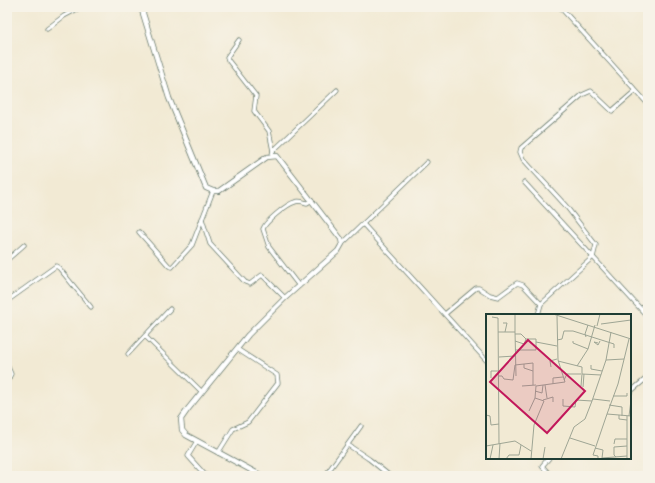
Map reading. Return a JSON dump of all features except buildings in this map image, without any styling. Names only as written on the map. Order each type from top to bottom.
[{"type":"street","points":[[47,29],[64,16],[81,7]]},
{"type":"street","points":[[141,7],[169,98],[204,184],[213,191],[222,190],[273,153],[337,90]]},
{"type":"street","points":[[560,7],[648,104]]},
{"type":"street","points":[[239,40],[227,57],[256,96],[254,111],[269,131],[273,153],[279,158],[340,236],[342,244]]},
{"type":"street","points":[[538,314],[541,304],[593,257],[596,250],[594,241],[566,206],[523,159],[520,152],[522,148],[582,95],[591,92],[612,111],[635,91]]},
{"type":"street","points":[[262,476],[186,435],[180,425],[181,420],[188,409],[237,348],[266,316],[338,251],[342,244],[428,162]]},
{"type":"street","points":[[524,182],[648,317]]},
{"type":"street","points":[[139,232],[169,266],[172,267],[190,247],[213,191]]},
{"type":"street","points":[[299,286],[269,247],[263,229],[265,223],[291,203],[297,201],[307,203],[312,200]]},
{"type":"street","points":[[202,219],[210,244],[246,283],[251,283],[262,275],[285,298]]},
{"type":"street","points":[[363,224],[486,360]]},
{"type":"street","points":[[7,260],[24,245]]},
{"type":"street","points":[[7,301],[57,267],[91,307]]},
{"type":"street","points":[[445,314],[476,288],[498,297],[517,283],[523,285],[541,304]]},
{"type":"street","points":[[640,309],[648,303]]},
{"type":"street","points":[[128,354],[170,309]]},
{"type":"street","points":[[145,336],[202,392]]},
{"type":"street","points":[[218,453],[233,429],[248,422],[278,383],[277,375],[237,348]]},
{"type":"street","points":[[7,365],[11,374],[7,382]]},
{"type":"street","points":[[631,391],[648,377]]},
{"type":"street","points":[[325,476],[361,426]]},
{"type":"street","points":[[196,441],[188,456],[206,476]]},
{"type":"street","points":[[348,445],[370,459],[390,476]]},
{"type":"street","points":[[548,459],[542,466],[550,476]]}]
